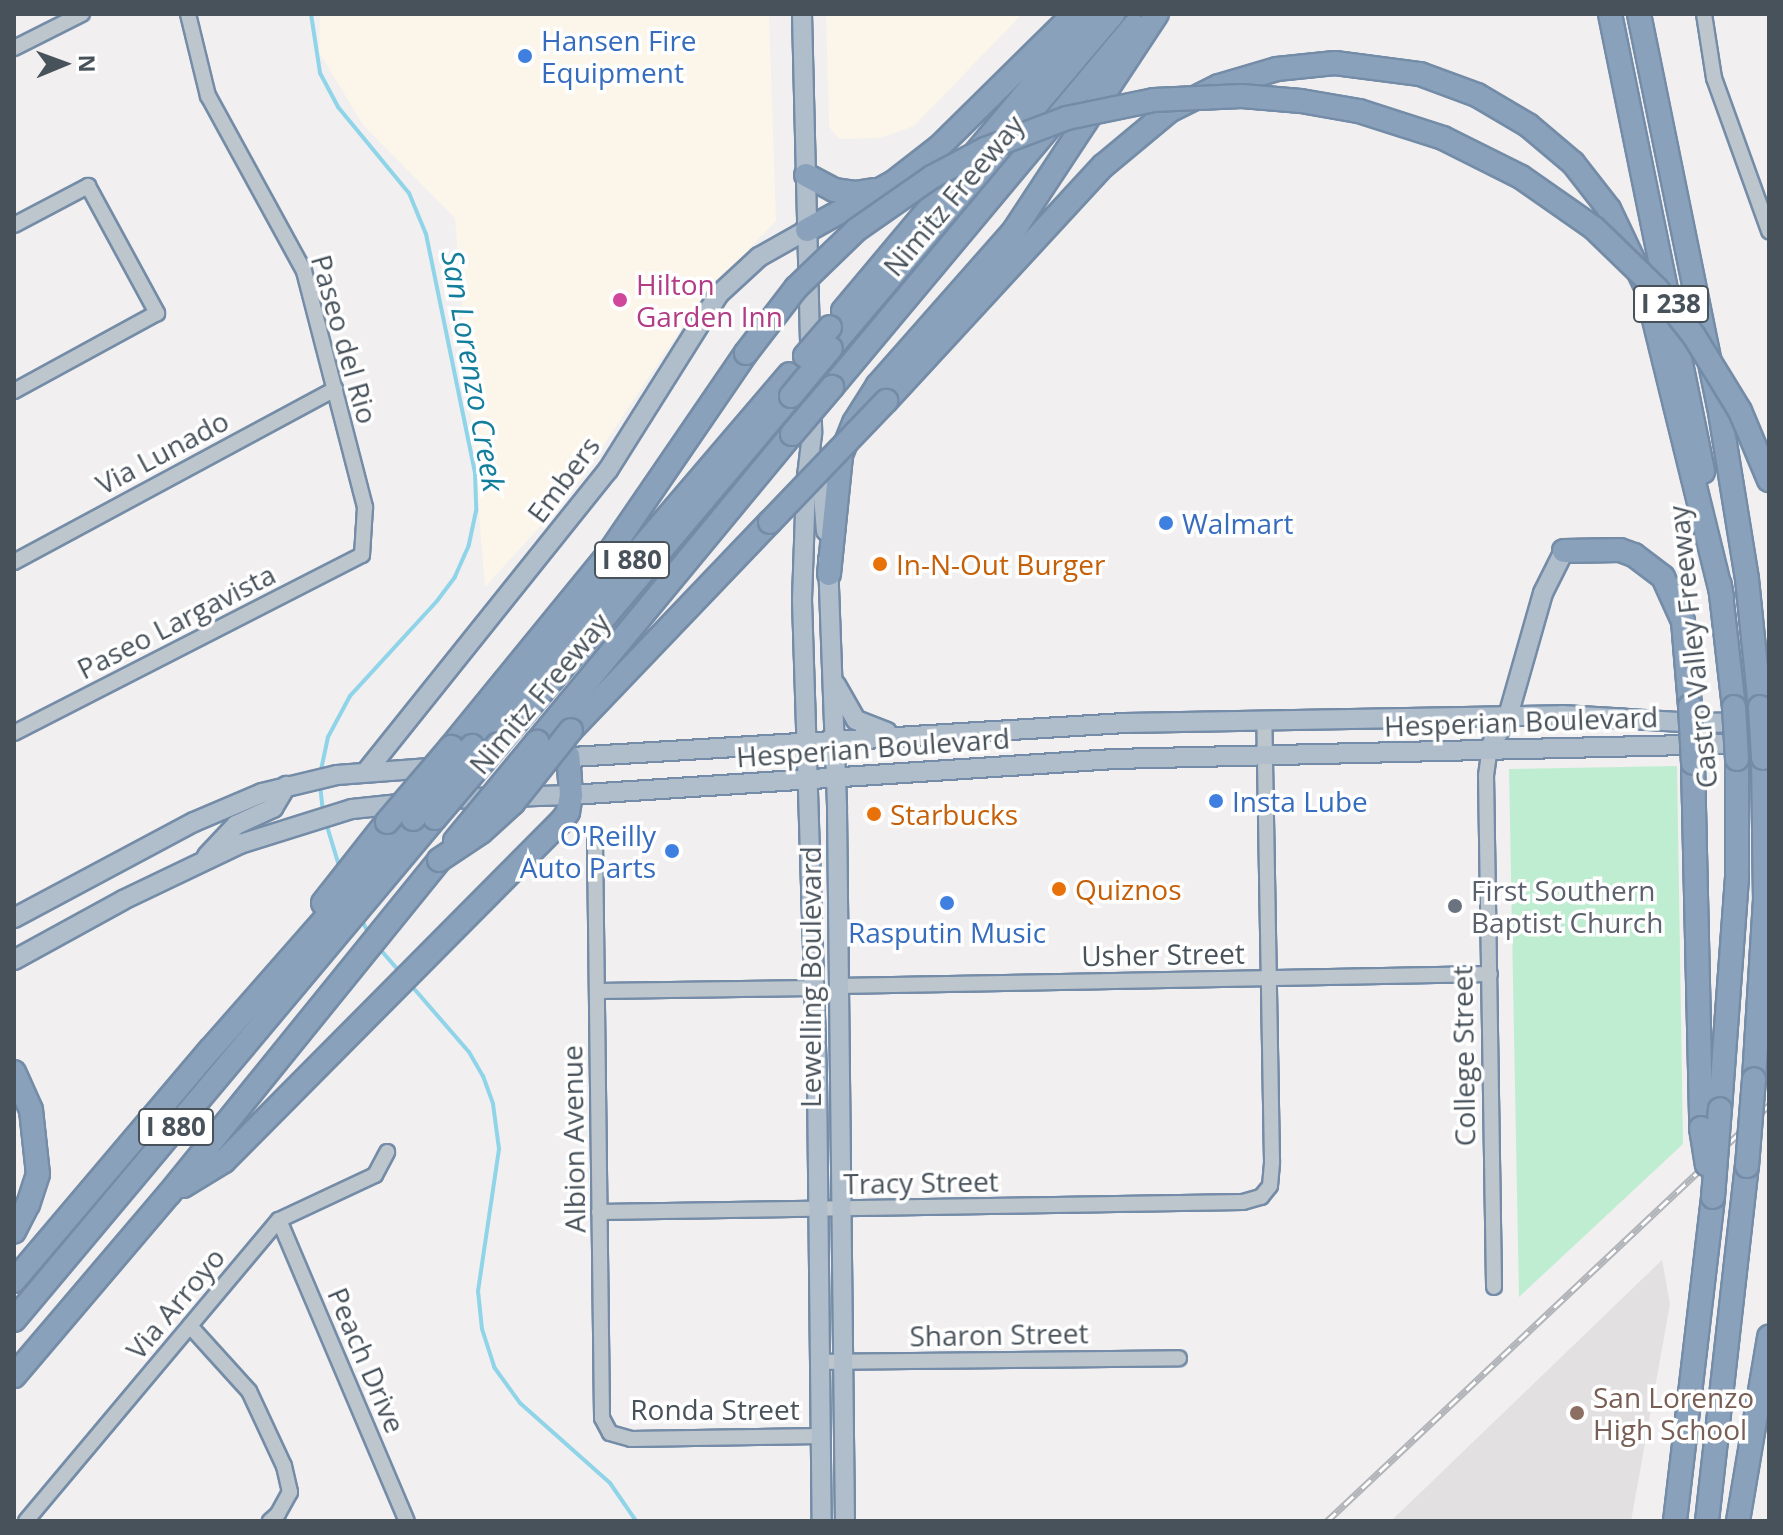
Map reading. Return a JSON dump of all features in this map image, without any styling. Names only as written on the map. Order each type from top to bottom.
[{"type":"highway","points":[[807,230],[894,182],[939,147],[1074,14]]},
{"type":"highway","name":"Nimitz Freeway","points":[[369,871],[424,819],[462,747],[791,385],[1092,14]]},
{"type":"highway","name":"I 880","points":[[830,337],[1113,14]]},
{"type":"highway","name":"Nimitz Freeway","points":[[14,1376],[169,1194],[353,962],[537,742],[802,434],[832,387],[1144,14]]},
{"type":"highway","points":[[829,574],[841,455],[854,423],[878,385],[1013,232],[1157,14]]},
{"type":"highway","name":"Castro Valley Freeway","points":[[1610,14],[1690,398],[1722,597],[1737,759],[1738,850],[1713,1197],[1675,1521]]},
{"type":"highway","name":"Castro Valley Freeway","points":[[1639,14],[1722,420],[1765,714],[1765,900],[1754,1079],[1707,1521]]},
{"type":"highway","points":[[439,860],[481,832],[513,803],[571,730],[886,401],[1103,166],[1169,111],[1219,86],[1277,69],[1335,63],[1420,74],[1477,95],[1528,125],[1573,163],[1609,209],[1646,287],[1722,597]]},
{"type":"highway","points":[[330,918],[369,871],[387,822],[462,747],[607,556],[746,353],[796,288],[856,230],[907,192],[985,149],[1067,118],[1154,100],[1242,96],[1301,101],[1387,119],[1470,150],[1546,193],[1594,228],[1647,279],[1694,336],[1740,411],[1769,480]]},
{"type":"highway","points":[[806,175],[834,190],[855,193],[879,189]]},
{"type":"highway","name":"I 880","points":[[424,819],[498,744],[791,385]]},
{"type":"highway","points":[[1564,551],[1620,550],[1634,555],[1663,577],[1683,621],[1693,763],[1701,1128],[1713,1197]]},
{"type":"highway","points":[[169,1194],[224,1161],[562,821],[568,812],[571,795],[568,756]]},
{"type":"highway","points":[[1765,900],[1769,825]]},
{"type":"highway","name":"I 880","points":[[14,1320],[369,871]]},
{"type":"highway","name":"I 880","points":[[14,1281],[311,934],[330,918]]},
{"type":"highway","points":[[14,1072],[31,1110],[38,1174],[14,1232]]},
{"type":"highway","points":[[1738,1521],[1769,1337]]},
{"type":"main road","name":"Lewelling Boulevard","points":[[802,14],[807,230],[803,537],[822,1521]]},
{"type":"main road","name":"Embers","points":[[366,772],[608,470],[719,294],[759,257],[807,230]]},
{"type":"main road","name":"Lewelling Boulevard","points":[[802,434],[822,474],[829,574],[836,779],[845,1521]]},
{"type":"main road","name":"College Street","points":[[1490,747],[1508,716],[1543,593],[1564,551]]},
{"type":"main road","points":[[832,674],[844,704],[856,720],[872,728],[910,736]]},
{"type":"main road","name":"Hesperian Boulevard","points":[[14,918],[194,822],[286,786],[337,775],[507,764],[568,756],[1125,723],[1765,714]]},
{"type":"main road","name":"Hesperian Boulevard","points":[[14,960],[205,858],[338,813],[448,799],[807,781],[1114,759],[1472,753],[1490,747],[1766,751]]},
{"type":"main road","points":[[205,858],[236,825],[273,808],[286,786]]},
{"type":"street","points":[[14,48],[82,14]]},
{"type":"street","name":"Paseo del Rio","points":[[188,14],[208,96],[304,271],[365,507],[362,555]]},
{"type":"street","points":[[1704,14],[1714,78],[1769,231]]},
{"type":"street","points":[[14,225],[88,186],[157,313],[14,391]]},
{"type":"street","name":"Via Lunado","points":[[14,562],[335,389]]},
{"type":"street","name":"Paseo Largavista","points":[[16,728],[362,555]]},
{"type":"street","points":[[1264,720],[1268,979]]},
{"type":"street","name":"College Street","points":[[1490,747],[1486,775],[1494,1287]]},
{"type":"street","name":"Albion Avenue","points":[[595,842],[602,1418],[610,1433]]},
{"type":"street","name":"Usher Street","points":[[837,986],[1490,974]]},
{"type":"street","name":"Tracy Street","points":[[599,1212],[1243,1202],[1261,1197],[1271,1181],[1268,979]]},
{"type":"street","points":[[598,991],[813,988]]},
{"type":"street","name":"Via Arroyo","points":[[26,1521],[279,1220],[375,1175],[387,1152]]},
{"type":"street","name":"Peach Drive","points":[[279,1220],[407,1521]]},
{"type":"street","points":[[190,1326],[249,1391],[284,1466],[290,1492],[270,1521]]},
{"type":"street","name":"Sharon Street","points":[[819,1362],[1179,1358]]},
{"type":"street","name":"Ronda Street","points":[[610,1433],[631,1439],[820,1436]]},
{"type":"shaded area","points":[[320,14],[769,14],[776,221],[699,302],[574,489],[485,587],[455,218],[363,125],[319,52]]},
{"type":"shaded area","points":[[826,14],[1022,14],[914,126],[880,138],[839,139],[829,127]]},
{"type":"shaded area","name":"San Lorenzo High School","points":[[1662,1260],[1670,1304],[1631,1521],[1391,1521]]},
{"type":"green space","points":[[1677,766],[1683,1144],[1519,1297],[1509,769]]},
{"type":"waterway","name":"San Lorenzo Creek","points":[[311,14],[320,73],[338,107],[409,193],[426,234],[475,473],[476,511],[469,545],[455,577],[350,696],[328,737],[321,771]]},
{"type":"waterway","name":"San Lorenzo Creek","points":[[320,784],[323,811]]},
{"type":"waterway","name":"San Lorenzo Creek","points":[[326,823],[340,869]]},
{"type":"waterway","name":"San Lorenzo Creek","points":[[360,917],[369,934]]},
{"type":"waterway","name":"San Lorenzo Creek","points":[[379,948],[399,971]]},
{"type":"waterway","name":"San Lorenzo Creek","points":[[410,984],[469,1052],[483,1076],[493,1104],[499,1149],[478,1291],[482,1329],[494,1367],[520,1403],[610,1483],[636,1521]]},
{"type":"railway","points":[[1327,1521],[1769,1105]]},
{"type":"place","name":"Hansen Fire Equipment","points":[[525,56]]},
{"type":"place","name":"Hilton Garden Inn","points":[[620,300]]},
{"type":"place","name":"Walmart","points":[[1166,523]]},
{"type":"place","name":"In-N-Out Burger","points":[[880,564]]},
{"type":"place","name":"Insta Lube","points":[[1216,801]]},
{"type":"place","name":"Starbucks","points":[[874,814]]},
{"type":"place","name":"O'Reilly Auto Parts","points":[[672,851]]},
{"type":"place","name":"Quiznos","points":[[1059,889]]},
{"type":"place","name":"Rasputin Music","points":[[947,903]]},
{"type":"place","name":"First Southern Baptist Church","points":[[1455,906]]},
{"type":"place","name":"San Lorenzo High School","points":[[1577,1413]]}]
